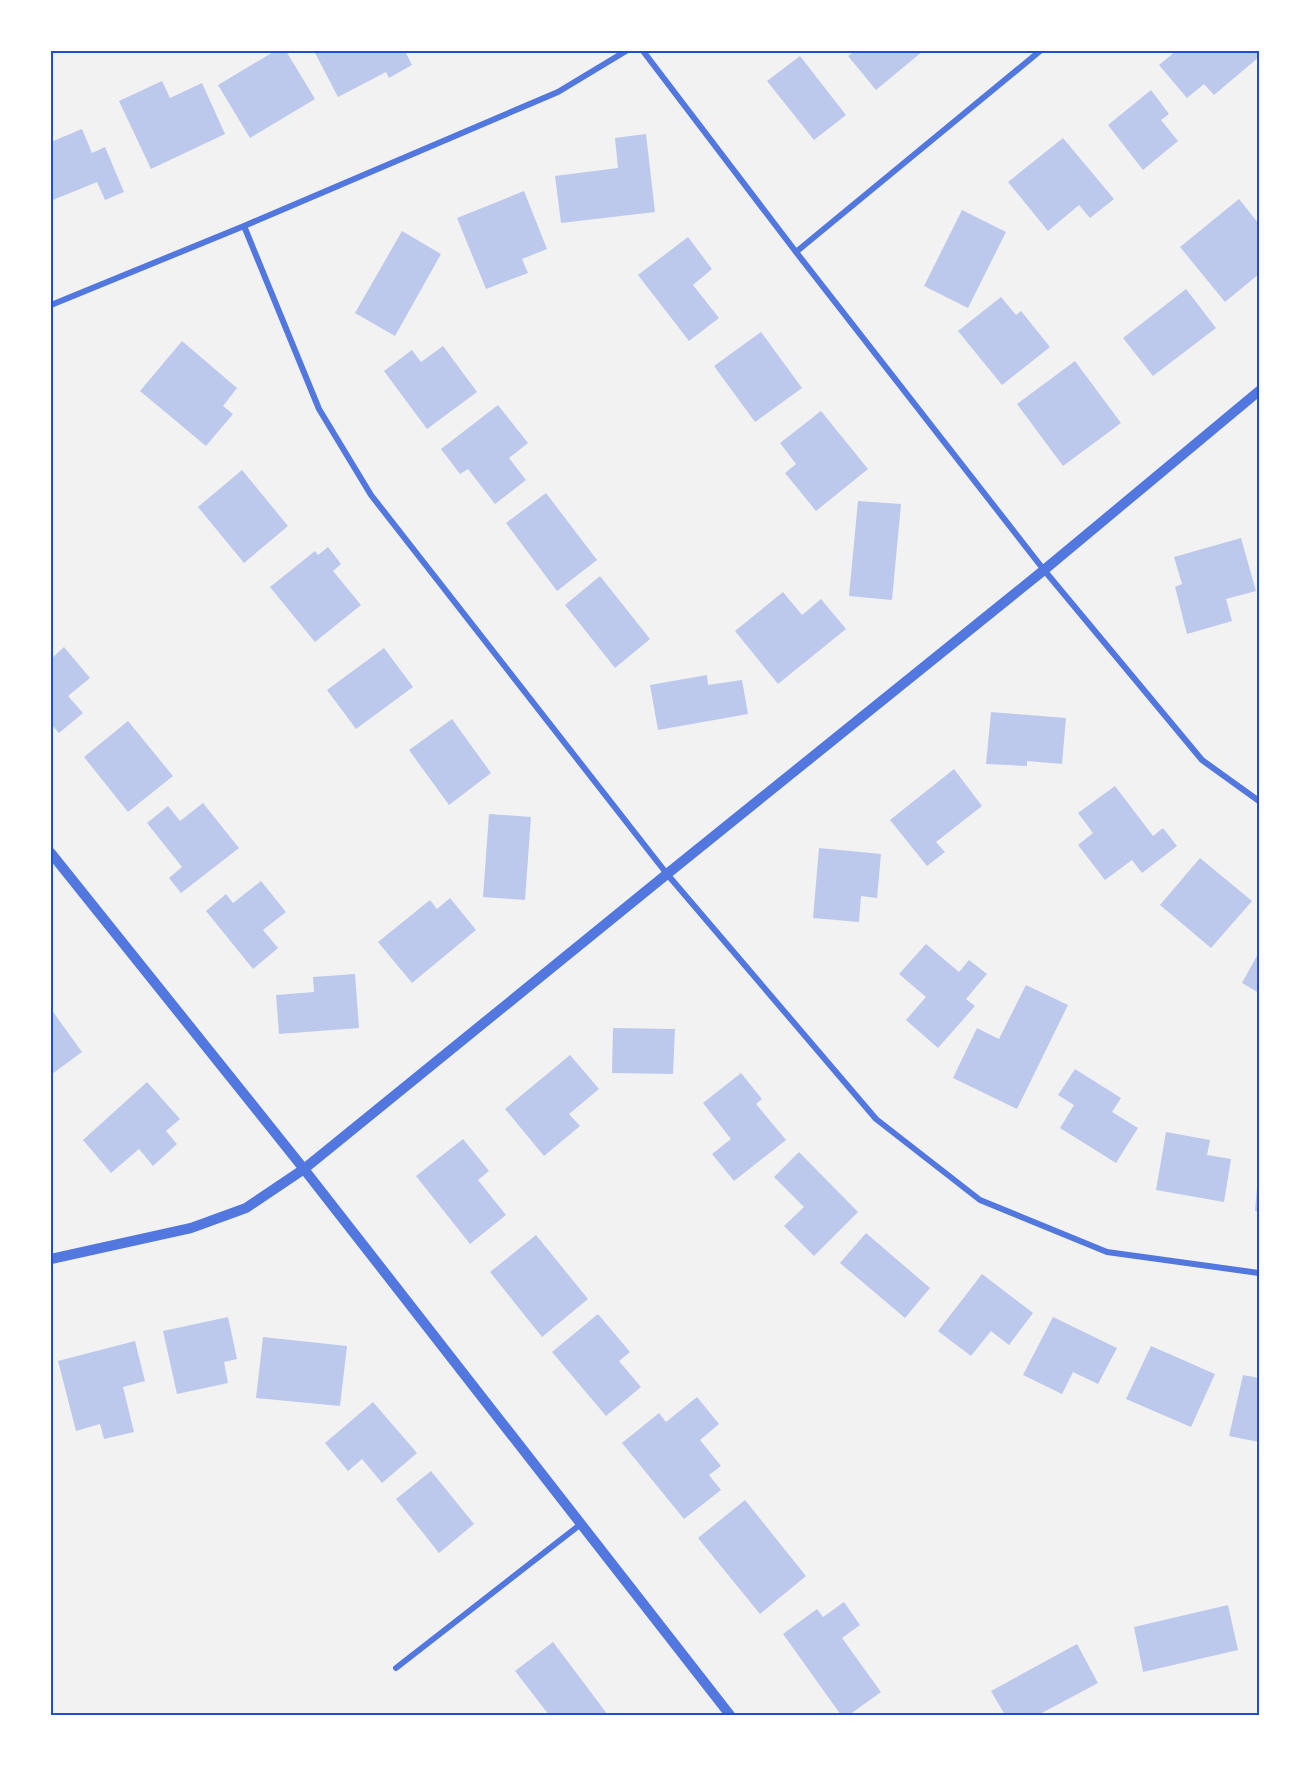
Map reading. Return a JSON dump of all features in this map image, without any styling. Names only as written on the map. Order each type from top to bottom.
[{"type":"street","points":[[51,305],[244,226],[558,92],[626,51]]},
{"type":"street","points":[[643,51],[796,252],[1044,570],[1202,760],[1259,801]]},
{"type":"street","points":[[796,252],[1040,51]]},
{"type":"street","points":[[244,226],[319,410],[371,495],[667,874],[876,1119],[980,1200],[1107,1252],[1259,1273]]},
{"type":"street","points":[[51,1259],[191,1228],[246,1208],[304,1169],[1044,570],[1259,391]]},
{"type":"street","points":[[51,853],[304,1169],[730,1715]]},
{"type":"street","points":[[396,1668],[581,1524]]},
{"type":"building","points":[[275,51],[286,51],[315,99],[250,138],[218,85]]},
{"type":"building","points":[[314,51],[405,51],[412,65],[389,78],[386,72],[338,97]]},
{"type":"building","points":[[855,51],[923,51],[876,90],[848,56]]},
{"type":"building","points":[[1176,51],[1258,51],[1259,57],[1214,95],[1204,84],[1187,98],[1159,65]]},
{"type":"building","points":[[800,56],[846,115],[814,140],[767,81]]},
{"type":"building","points":[[162,81],[170,98],[202,83],[225,134],[151,169],[119,101]]},
{"type":"building","points":[[1151,90],[1169,114],[1161,120],[1178,141],[1143,170],[1108,125]]},
{"type":"building","points":[[82,129],[92,153],[105,147],[124,192],[105,200],[97,182],[53,200],[51,196],[51,142]]},
{"type":"building","points":[[646,134],[655,212],[561,223],[555,176],[618,168],[615,138]]},
{"type":"building","points":[[1063,138],[1114,199],[1090,218],[1079,205],[1048,231],[1008,182]]},
{"type":"building","points":[[524,191],[547,249],[522,259],[528,273],[486,289],[457,218]]},
{"type":"building","points":[[1239,199],[1259,224],[1259,274],[1225,302],[1180,247]]},
{"type":"building","points":[[962,210],[1006,232],[968,308],[924,286]]},
{"type":"building","points":[[402,231],[441,254],[395,336],[355,313]]},
{"type":"building","points":[[688,237],[712,269],[693,285],[719,318],[689,341],[638,275]]},
{"type":"building","points":[[1186,289],[1216,328],[1153,376],[1123,338]]},
{"type":"building","points":[[1001,297],[1016,315],[1021,311],[1050,347],[1002,385],[958,331]]},
{"type":"building","points":[[761,332],[802,388],[755,422],[714,366]]},
{"type":"building","points":[[182,341],[237,388],[223,406],[233,414],[206,446],[140,391]]},
{"type":"building","points":[[443,346],[477,392],[427,429],[384,371],[412,350],[421,362]]},
{"type":"building","points":[[1075,361],[1121,423],[1063,466],[1017,404]]},
{"type":"building","points":[[498,405],[528,443],[509,458],[526,480],[495,504],[468,469],[460,474],[441,449]]},
{"type":"building","points":[[821,411],[868,469],[816,511],[785,473],[796,464],[780,443]]},
{"type":"building","points":[[242,470],[288,526],[244,563],[198,507]]},
{"type":"building","points":[[546,493],[597,560],[557,591],[506,523]]},
{"type":"building","points":[[858,501],[901,504],[892,600],[849,596]]},
{"type":"building","points":[[1241,538],[1256,591],[1226,599],[1232,621],[1187,634],[1175,587],[1182,584],[1174,557]]},
{"type":"building","points":[[328,547],[341,564],[333,571],[361,605],[315,642],[270,587],[315,551],[318,555]]},
{"type":"building","points":[[600,576],[650,639],[615,668],[565,605]]},
{"type":"building","points":[[783,592],[802,615],[821,599],[846,629],[778,684],[735,631]]},
{"type":"building","points":[[64,647],[90,678],[68,696],[83,713],[59,733],[51,724],[51,659]]},
{"type":"building","points":[[384,648],[413,687],[356,729],[327,690]]},
{"type":"building","points":[[707,675],[708,685],[742,680],[748,714],[658,730],[650,685]]},
{"type":"building","points":[[991,712],[1066,718],[1062,764],[1027,761],[1027,766],[986,764]]},
{"type":"building","points":[[452,719],[491,773],[449,805],[409,750]]},
{"type":"building","points":[[128,721],[173,776],[128,812],[84,757]]},
{"type":"building","points":[[954,769],[982,806],[936,842],[945,852],[927,866],[890,820]]},
{"type":"building","points":[[1115,786],[1153,836],[1163,828],[1177,846],[1142,873],[1132,860],[1105,880],[1078,845],[1093,833],[1078,813]]},
{"type":"building","points":[[203,803],[239,848],[181,893],[169,878],[182,867],[147,823],[168,806],[180,821]]},
{"type":"building","points":[[489,814],[531,817],[525,900],[483,897]]},
{"type":"building","points":[[819,848],[881,854],[877,898],[861,896],[859,922],[813,918]]},
{"type":"building","points":[[1200,858],[1252,901],[1211,948],[1160,905]]},
{"type":"building","points":[[261,881],[286,912],[263,930],[278,948],[253,969],[206,911],[226,894],[233,903]]},
{"type":"building","points":[[450,898],[476,930],[412,983],[378,942],[430,900],[437,909]]},
{"type":"building","points":[[926,944],[959,972],[969,960],[987,974],[966,999],[975,1006],[938,1048],[906,1020],[926,997],[899,974]]},
{"type":"building","points":[[1259,952],[1259,993],[1242,983]]},
{"type":"building","points":[[355,974],[359,1028],[279,1034],[276,995],[314,992],[313,977]]},
{"type":"building","points":[[1026,985],[1068,1005],[1017,1109],[953,1078],[977,1028],[999,1039]]},
{"type":"building","points":[[51,1009],[82,1052],[52,1074],[51,1073]]},
{"type":"building","points":[[613,1028],[675,1029],[673,1074],[612,1073]]},
{"type":"building","points":[[570,1055],[599,1089],[569,1114],[580,1126],[544,1156],[505,1109]]},
{"type":"building","points":[[1075,1069],[1121,1098],[1112,1112],[1138,1128],[1116,1163],[1060,1128],[1074,1105],[1058,1095]]},
{"type":"building","points":[[741,1073],[762,1099],[756,1104],[786,1140],[734,1181],[712,1154],[731,1139],[703,1103]]},
{"type":"building","points":[[147,1082],[180,1119],[166,1131],[177,1144],[153,1166],[139,1149],[111,1173],[83,1140]]},
{"type":"building","points":[[1166,1132],[1210,1140],[1207,1155],[1231,1159],[1224,1202],[1156,1190]]},
{"type":"building","points":[[463,1139],[489,1171],[478,1180],[506,1215],[470,1244],[416,1176]]},
{"type":"building","points":[[799,1152],[858,1212],[814,1256],[784,1226],[804,1207],[774,1177]]},
{"type":"building","points":[[1257,1187],[1259,1187],[1259,1212],[1255,1211]]},
{"type":"building","points":[[866,1233],[930,1288],[905,1318],[840,1263]]},
{"type":"building","points":[[536,1235],[588,1299],[542,1337],[490,1272]]},
{"type":"building","points":[[982,1274],[1033,1313],[1009,1345],[991,1331],[971,1356],[938,1331]]},
{"type":"building","points":[[598,1314],[630,1352],[619,1361],[641,1387],[606,1416],[552,1352]]},
{"type":"building","points":[[228,1317],[237,1359],[224,1362],[228,1383],[177,1394],[163,1331]]},
{"type":"building","points":[[1053,1317],[1117,1348],[1098,1384],[1073,1372],[1062,1394],[1023,1375]]},
{"type":"building","points":[[263,1337],[347,1346],[340,1406],[256,1398]]},
{"type":"building","points":[[135,1341],[145,1381],[123,1387],[134,1432],[104,1439],[100,1424],[76,1431],[58,1361]]},
{"type":"building","points":[[1151,1346],[1215,1374],[1191,1427],[1126,1399]]},
{"type":"building","points":[[1243,1375],[1259,1378],[1259,1442],[1229,1436]]},
{"type":"building","points":[[697,1397],[719,1424],[700,1440],[721,1466],[709,1475],[721,1490],[684,1519],[622,1443],[659,1413],[666,1422]]},
{"type":"building","points":[[373,1402],[417,1453],[382,1483],[362,1459],[348,1471],[325,1443]]},
{"type":"building","points":[[431,1471],[474,1524],[439,1553],[396,1499]]},
{"type":"building","points":[[745,1500],[806,1576],[760,1614],[698,1538]]},
{"type":"building","points":[[844,1602],[860,1625],[842,1638],[881,1692],[849,1715],[841,1715],[783,1634],[817,1609],[823,1617]]},
{"type":"building","points":[[1228,1605],[1238,1650],[1143,1672],[1134,1627]]},
{"type":"building","points":[[553,1642],[608,1715],[549,1715],[515,1671]]},
{"type":"building","points":[[1077,1644],[1098,1683],[1038,1715],[1005,1715],[991,1691]]}]
